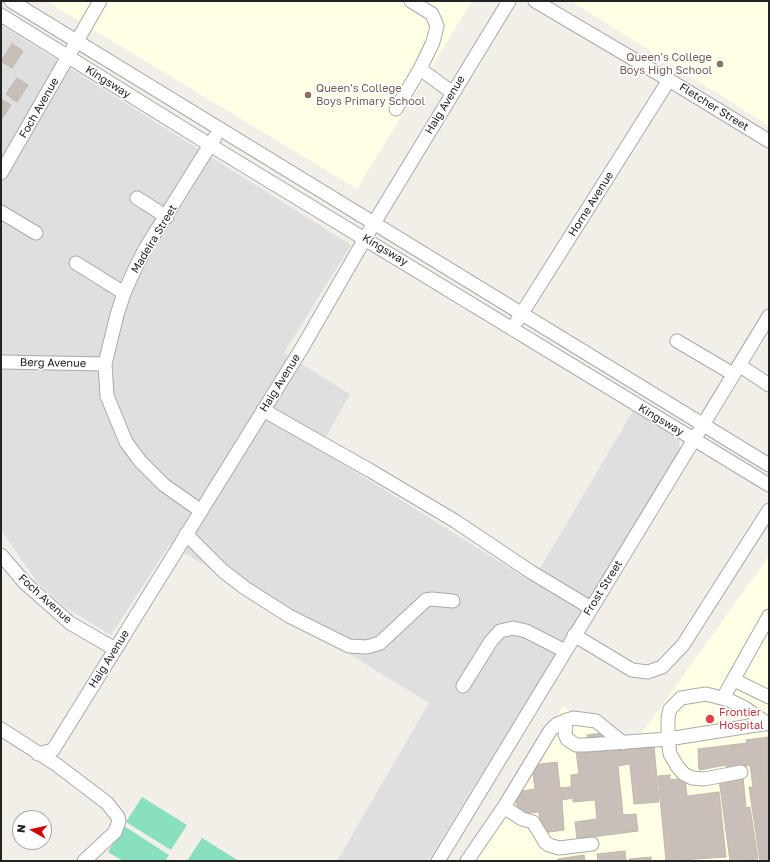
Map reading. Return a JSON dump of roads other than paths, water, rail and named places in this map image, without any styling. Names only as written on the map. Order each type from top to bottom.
[{"type":"street","name":"Kingsway","points":[[11,1],[219,130],[374,223],[769,465]]},
{"type":"street","name":"Foch Avenue","points":[[1,173],[100,1]]},
{"type":"street","points":[[396,109],[420,69],[437,32],[432,14],[411,1]]},
{"type":"street","name":"Haig Avenue","points":[[53,750],[302,348],[365,238],[509,1]]},
{"type":"street","name":"Fletcher Street","points":[[535,1],[769,141]]},
{"type":"street","name":"Kingsway","points":[[1,15],[210,145],[769,485]]},
{"type":"street","points":[[420,69],[453,92]]},
{"type":"street","name":"Horne Avenue","points":[[513,328],[669,80]]},
{"type":"street","name":"Madeira Street","points":[[201,510],[164,485],[140,461],[126,442],[107,396],[105,364],[124,293],[145,249],[167,217],[219,130]]},
{"type":"street","points":[[137,198],[167,217]]},
{"type":"street","points":[[1,212],[36,233]]},
{"type":"street","points":[[76,262],[124,293]]},
{"type":"street","name":"Frost Street","points":[[438,861],[769,316]]},
{"type":"street","points":[[677,341],[769,385]]},
{"type":"street","name":"Berg Avenue","points":[[1,362],[105,364]]},
{"type":"street","points":[[263,410],[436,510],[531,572],[591,608]]},
{"type":"street","points":[[574,635],[632,670],[648,672],[662,667],[683,645],[769,510]]},
{"type":"street","points":[[186,534],[223,571],[245,588],[290,616],[349,646],[367,648],[380,643],[426,600],[432,599],[453,601]]},
{"type":"street","name":"Foch Avenue","points":[[1,555],[24,583],[70,623],[115,650]]},
{"type":"street","points":[[723,698],[769,616]]},
{"type":"street","points":[[463,686],[491,641],[500,631],[513,628],[526,631],[565,651]]},
{"type":"street","points":[[734,680],[769,697]]},
{"type":"street","points":[[741,772],[704,779],[692,778],[677,766],[670,754],[668,739],[668,718],[670,709],[681,698],[706,694],[723,698],[745,708],[768,724]]},
{"type":"street","points":[[467,861],[504,808],[550,731],[566,720],[581,718],[596,721],[623,742]]},
{"type":"street","points":[[566,720],[566,739],[571,743],[586,745],[668,739],[768,724]]},
{"type":"street","points":[[1,729],[22,744],[57,765],[107,803],[118,817],[119,821],[115,832],[84,861]]},
{"type":"street","points":[[38,754],[53,750],[57,765]]},
{"type":"street","points":[[504,808],[522,819],[533,822],[545,842],[549,845],[559,848],[592,844]]},
{"type":"place","name":"Queen's College Boys High School","points":[[720,64]]},
{"type":"place","name":"Queen's College Boys Primary School","points":[[308,95]]},
{"type":"place","name":"Frontier Hospital","points":[[710,719]]}]
